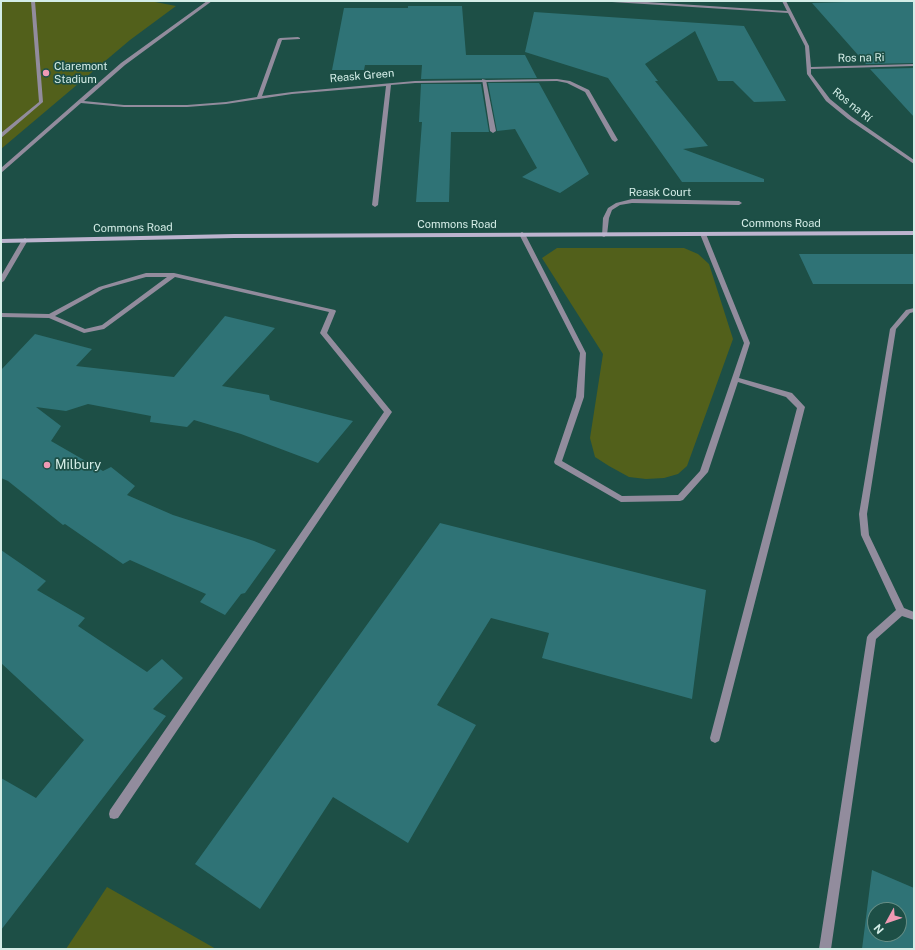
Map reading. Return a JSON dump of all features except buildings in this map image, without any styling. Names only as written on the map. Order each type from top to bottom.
[{"type":"street","points":[[1,136],[41,102],[33,1]]},
{"type":"street","points":[[1,171],[124,64],[210,1]]},
{"type":"street","points":[[612,1],[789,12]]},
{"type":"street","name":"Ros na Rí","points":[[784,1],[807,46],[809,74],[828,100],[850,118],[914,162]]},
{"type":"street","points":[[259,98],[280,39],[298,38]]},
{"type":"street","name":"Ros na Ri","points":[[809,68],[914,66]]},
{"type":"street","points":[[484,80],[493,131]]},
{"type":"street","name":"Reask Green","points":[[81,102],[157,107],[226,103],[389,84],[484,80],[557,80],[568,82],[587,92],[615,140]]},
{"type":"street","points":[[375,205],[389,84]]},
{"type":"street","name":"Reask Court","points":[[604,235],[606,218],[610,209],[618,204],[632,201],[739,204]]},
{"type":"street","name":"Commons Road","points":[[1,241],[234,236],[914,233]]},
{"type":"street","points":[[522,234],[583,352],[580,397],[558,462],[621,499],[680,498],[704,472],[747,343],[703,234]]},
{"type":"street","points":[[1,281],[25,240]]},
{"type":"street","points":[[50,316],[101,288],[146,275],[174,275],[333,312],[323,333],[388,412],[114,814]]},
{"type":"street","points":[[1,315],[50,316],[84,331],[104,327],[174,275]]},
{"type":"street","points":[[914,310],[908,311],[893,329],[863,514],[865,535],[901,611],[914,616]]},
{"type":"street","points":[[715,738],[800,407],[789,395],[735,379]]},
{"type":"street","points":[[825,949],[872,637],[901,611]]},
{"type":"green space","name":"Claremont Stadium","points":[[1,1],[150,1],[176,6],[130,40],[1,149]]},
{"type":"green space","points":[[557,248],[684,248],[698,254],[709,264],[733,339],[687,466],[678,474],[664,478],[646,479],[629,477],[595,457],[590,438],[603,354],[542,258]]},
{"type":"green space","points":[[107,887],[216,949],[66,949]]},
{"type":"place","name":"Claremont Stadium","points":[[46,73]]},
{"type":"place","name":"Milbury","points":[[47,465]]}]
